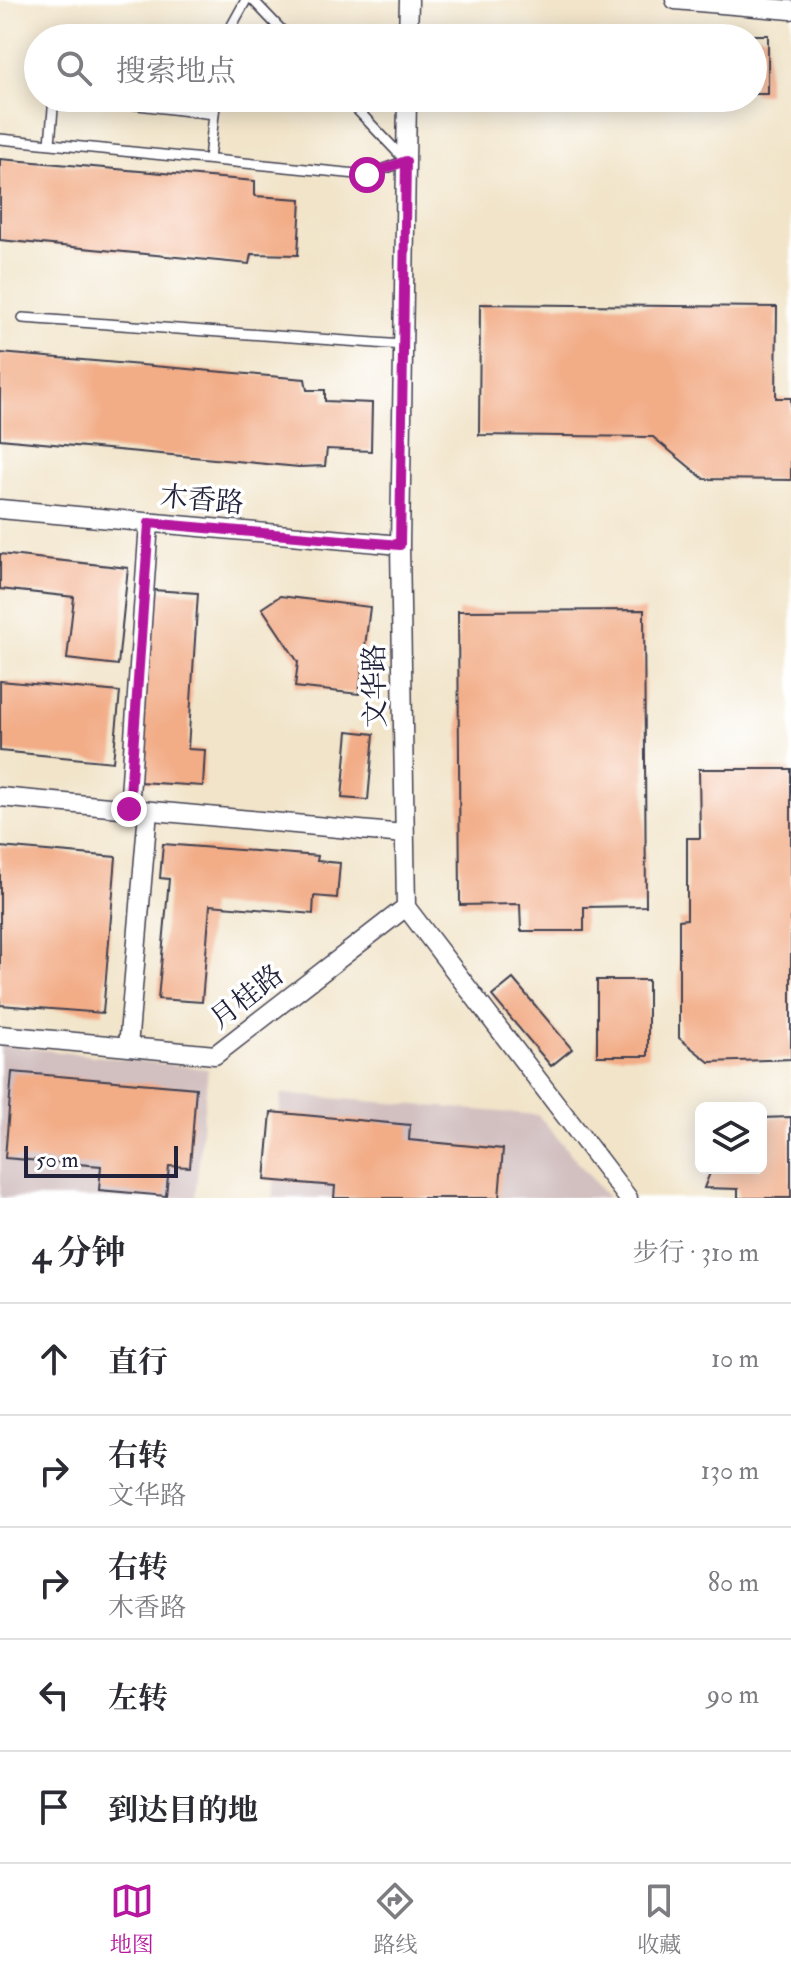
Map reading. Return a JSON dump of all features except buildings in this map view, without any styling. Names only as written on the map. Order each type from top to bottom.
[{"type":"street","points":[[408,24],[409,0]]},
{"type":"street","points":[[675,0],[791,10]]},
{"type":"street","name":"文华路","points":[[406,907],[400,545],[407,112]]},
{"type":"street","name":"木香路","points":[[0,509],[400,545]]},
{"type":"street","points":[[128,1047],[149,523]]},
{"type":"street","points":[[0,797],[404,834]]},
{"type":"street","points":[[406,907],[628,1198]]},
{"type":"street","name":"月桂路","points":[[0,1035],[215,1055],[406,907]]},
{"type":"lane","points":[[233,24],[246,0]]},
{"type":"lane","points":[[253,0],[276,24]]},
{"type":"lane","points":[[50,143],[53,112]]},
{"type":"lane","points":[[197,112],[214,114],[209,159]]},
{"type":"lane","points":[[0,139],[367,175],[406,161],[359,112]]},
{"type":"lane","points":[[23,318],[403,345]]},
{"type":"shaded area","points":[[0,1045],[208,1069],[195,1198],[0,1198]]},
{"type":"shaded area","points":[[281,1094],[538,1115],[608,1198],[273,1198]]},
{"type":"route","points":[[129,809],[149,523],[400,545],[406,161],[367,175]]}]
